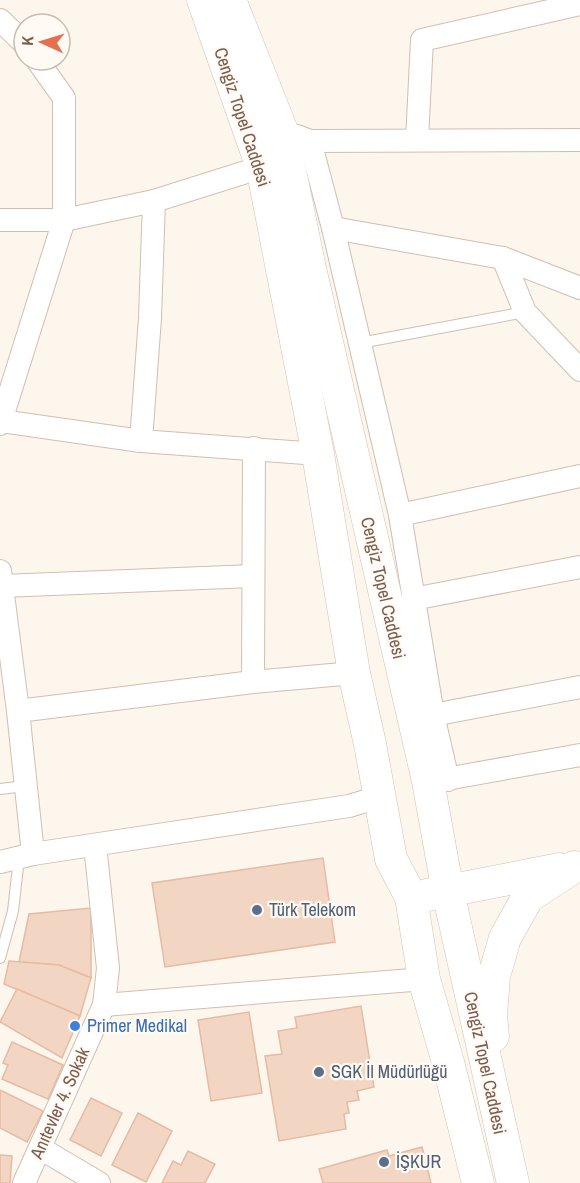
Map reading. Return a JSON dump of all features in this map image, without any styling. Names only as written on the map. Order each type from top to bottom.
[{"type":"main road","name":"Cengiz Topel Caddesi","points":[[203,0],[262,167],[318,454],[354,673],[391,858],[411,897],[424,979],[448,1062],[478,1183]]},
{"type":"main road","name":"Cengiz Topel Caddesi","points":[[230,0],[296,136],[309,264],[438,781],[448,892],[513,1183]]},
{"type":"main road","points":[[379,797],[438,781]]},
{"type":"main road","points":[[411,897],[448,892],[577,866]]},
{"type":"main road","points":[[502,1138],[491,1016],[494,976],[505,938],[528,897],[577,866]]},
{"type":"street","points":[[417,140],[422,40],[580,4]]},
{"type":"street","points":[[0,20],[12,32]]},
{"type":"street","points":[[46,72],[64,98],[64,220],[1,423],[141,441],[318,454]]},
{"type":"street","points":[[580,140],[417,140],[296,136],[333,228],[400,515],[433,715],[438,781],[580,755]]},
{"type":"street","points":[[0,220],[64,220],[154,201],[262,167]]},
{"type":"street","points":[[141,441],[150,318],[154,201]]},
{"type":"street","points":[[333,228],[503,258],[580,288]]},
{"type":"street","points":[[503,258],[525,312],[580,370]]},
{"type":"street","points":[[253,682],[254,448]]},
{"type":"street","points":[[400,515],[580,476]]},
{"type":"street","points":[[413,599],[580,567]]},
{"type":"street","points":[[253,576],[1,579],[25,786],[17,858],[349,806],[379,797]]},
{"type":"street","points":[[18,711],[253,682],[354,673]]},
{"type":"street","points":[[433,715],[580,687]]},
{"type":"street","name":"Anıtevler 4. Sokak","points":[[24,1183],[104,1005],[108,968],[95,845]]},
{"type":"street","points":[[104,1005],[424,979]]},
{"type":"street","points":[[40,1148],[99,1183]]},
{"type":"lane","points":[[360,343],[525,312]]},
{"type":"lane","points":[[0,789],[25,786]]},
{"type":"lane","points":[[0,958],[14,911],[17,858]]},
{"type":"building","points":[[323,858],[335,942],[165,967],[152,883]]},
{"type":"building","points":[[91,908],[91,978],[59,965],[19,962],[29,914]]},
{"type":"building","points":[[9,961],[59,965],[91,978],[80,1016],[4,984]]},
{"type":"building","points":[[17,989],[80,1016],[62,1058],[0,1022]]},
{"type":"building","name":"SGK İl Müdürlüğü","points":[[361,1006],[374,1087],[357,1091],[359,1100],[347,1102],[349,1113],[344,1114],[346,1129],[279,1141],[265,1056],[282,1054],[278,1031],[297,1028],[295,1017]]},
{"type":"building","points":[[249,1012],[262,1093],[211,1101],[198,1020]]},
{"type":"building","points":[[12,1042],[63,1065],[48,1099],[2,1079],[8,1065],[3,1063]]},
{"type":"building","points":[[0,1090],[43,1111],[27,1142],[0,1128]]},
{"type":"building","points":[[91,1098],[122,1113],[101,1156],[70,1140]]},
{"type":"building","points":[[138,1113],[172,1131],[146,1182],[112,1165]]},
{"type":"building","name":"İŞKUR","points":[[422,1147],[431,1183],[323,1183],[319,1169],[387,1150],[389,1156]]},
{"type":"building","points":[[188,1151],[215,1164],[205,1183],[162,1183],[173,1161],[181,1165]]},
{"type":"building","points":[[0,1155],[12,1156],[10,1183],[0,1183]]},
{"type":"place","name":"Türk Telekom","points":[[257,910]]},
{"type":"place","name":"Primer Medikal","points":[[75,1026]]},
{"type":"place","name":"SGK İl Müdürlüğü","points":[[319,1072]]},
{"type":"place","name":"İŞKUR","points":[[384,1162]]}]
